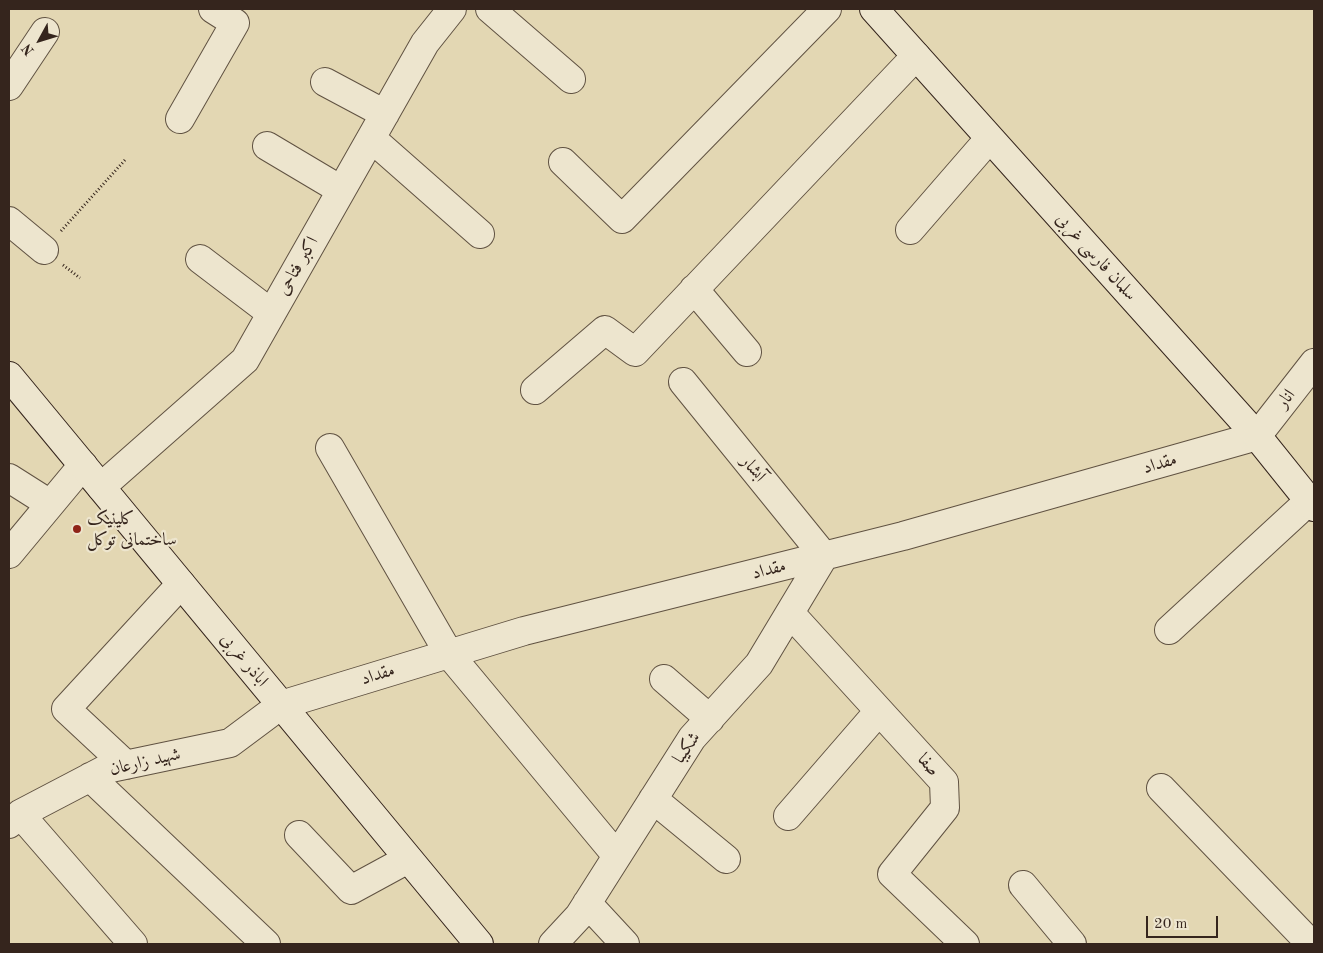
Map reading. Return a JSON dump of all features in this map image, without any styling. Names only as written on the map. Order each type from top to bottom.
[{"type":"street","points":[[180,119],[235,24],[213,9]]},
{"type":"street","name":"اکبر فتاحی","points":[[101,487],[245,360],[426,43],[452,9]]},
{"type":"street","points":[[490,9],[571,79]]},
{"type":"street","points":[[563,162],[622,219],[827,9]]},
{"type":"street","name":"سلمان فارسی غربی","points":[[874,9],[1257,436],[1312,504]]},
{"type":"street","points":[[9,86],[45,32]]},
{"type":"street","points":[[535,390],[605,330],[635,352],[916,56]]},
{"type":"street","points":[[325,82],[385,114]]},
{"type":"street","points":[[372,138],[480,234]]},
{"type":"street","points":[[910,230],[989,139]]},
{"type":"street","points":[[267,146],[341,190]]},
{"type":"street","points":[[9,221],[44,250]]},
{"type":"street","points":[[200,259],[272,313]]},
{"type":"street","points":[[694,289],[747,352]]},
{"type":"street","name":"انار","points":[[1257,436],[1314,363]]},
{"type":"street","name":"اباذر غربی","points":[[9,376],[479,944]]},
{"type":"street","name":"آبشار","points":[[683,382],[824,556]]},
{"type":"street","name":"مقداد","points":[[281,705],[524,631],[903,536],[1257,436]]},
{"type":"street","points":[[330,448],[449,654],[617,856]]},
{"type":"street","points":[[9,554],[83,465]]},
{"type":"street","points":[[9,478],[50,504]]},
{"type":"street","points":[[1168,630],[1312,504]]},
{"type":"street","name":"شکیبا","points":[[553,944],[579,916],[588,903],[692,738],[759,664],[824,556]]},
{"type":"street","points":[[126,765],[66,709],[181,584]]},
{"type":"street","name":"صفا","points":[[790,613],[944,782],[945,808],[892,874],[966,944]]},
{"type":"street","points":[[664,679],[710,718]]},
{"type":"street","name":"شهید زارعان","points":[[14,819],[106,769],[230,743],[281,705]]},
{"type":"street","points":[[788,816],[879,711]]},
{"type":"street","points":[[90,777],[266,944]]},
{"type":"street","points":[[1160,788],[1311,944]]},
{"type":"street","points":[[653,799],[726,859]]},
{"type":"street","points":[[14,819],[133,944]]},
{"type":"street","points":[[299,835],[351,890],[408,859]]},
{"type":"street","points":[[1023,885],[1072,944]]},
{"type":"street","points":[[588,903],[625,944]]},
{"type":"path","points":[[80,278],[44,250],[125,160]]},
{"type":"place","name":"کلینیک ساختمانی توکل","points":[[77,529]]}]
